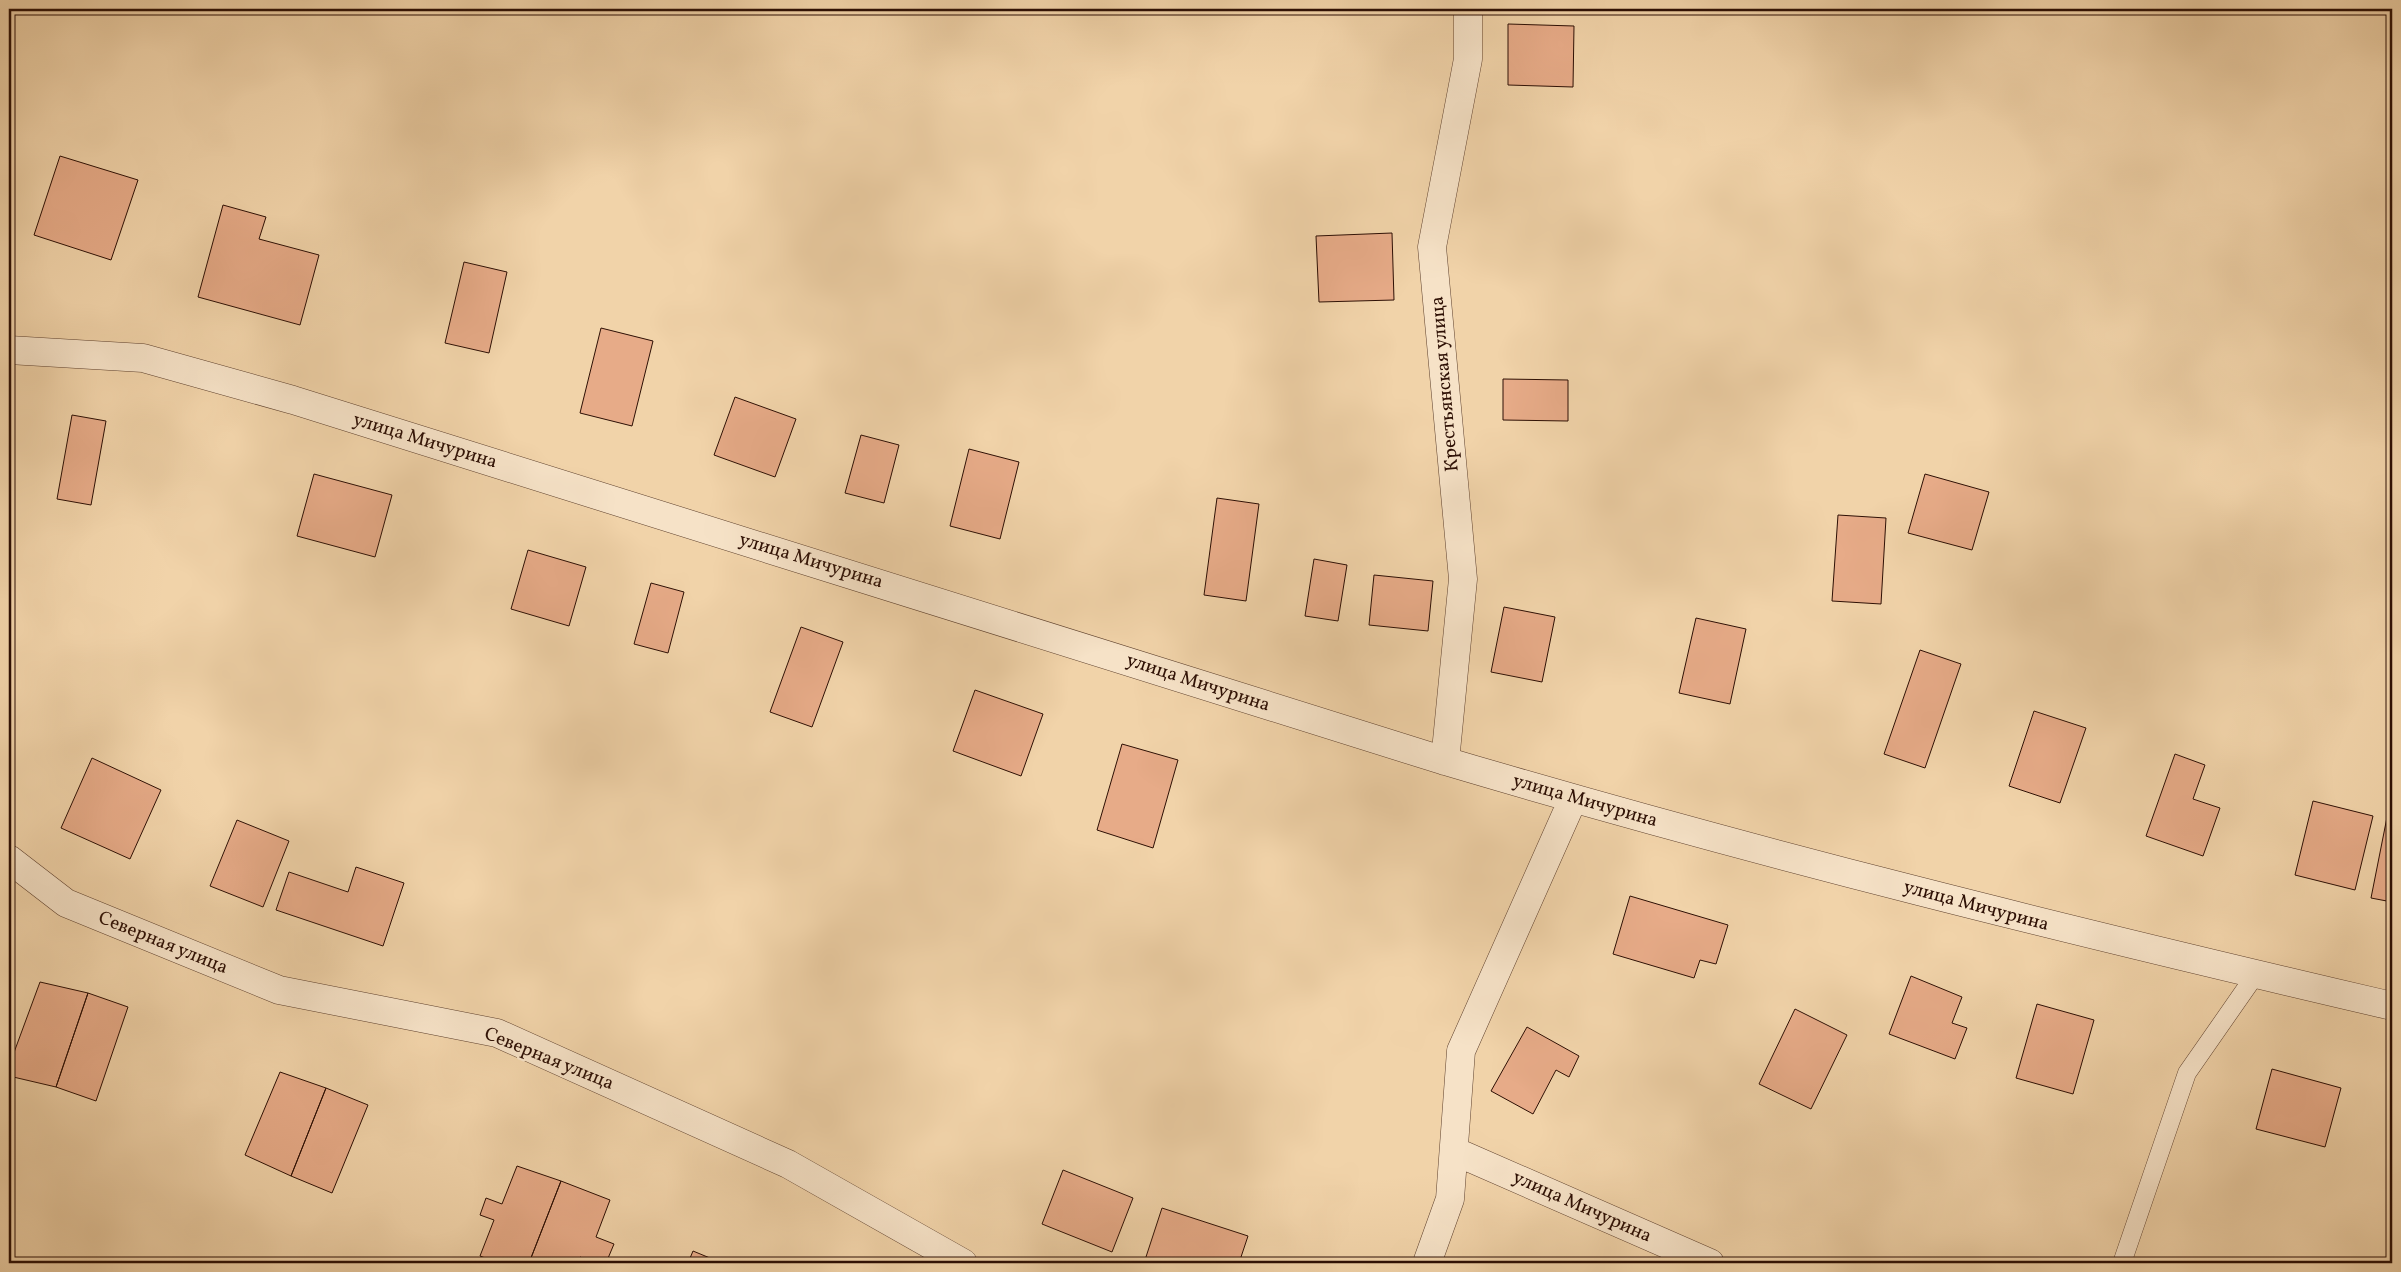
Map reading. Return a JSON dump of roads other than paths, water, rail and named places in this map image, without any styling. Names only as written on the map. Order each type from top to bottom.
[{"type":"street","name":"Крестьянская улица","points":[[1445,761],[1463,579],[1432,247],[1468,59],[1468,9]]},
{"type":"street","name":"улица Мичурина","points":[[9,350],[143,358],[293,400],[1445,761],[1573,799],[2052,926],[2392,1006]]},
{"type":"street","points":[[1427,1263],[1450,1199],[1461,1051],[1573,799]]},
{"type":"street","name":"Северная улица","points":[[9,859],[66,903],[279,990],[497,1033],[788,1164],[964,1263]]},
{"type":"street","name":"улица Мичурина","points":[[1454,1151],[1710,1263]]},
{"type":"lane","points":[[2122,1263],[2187,1074],[2256,974]]}]
